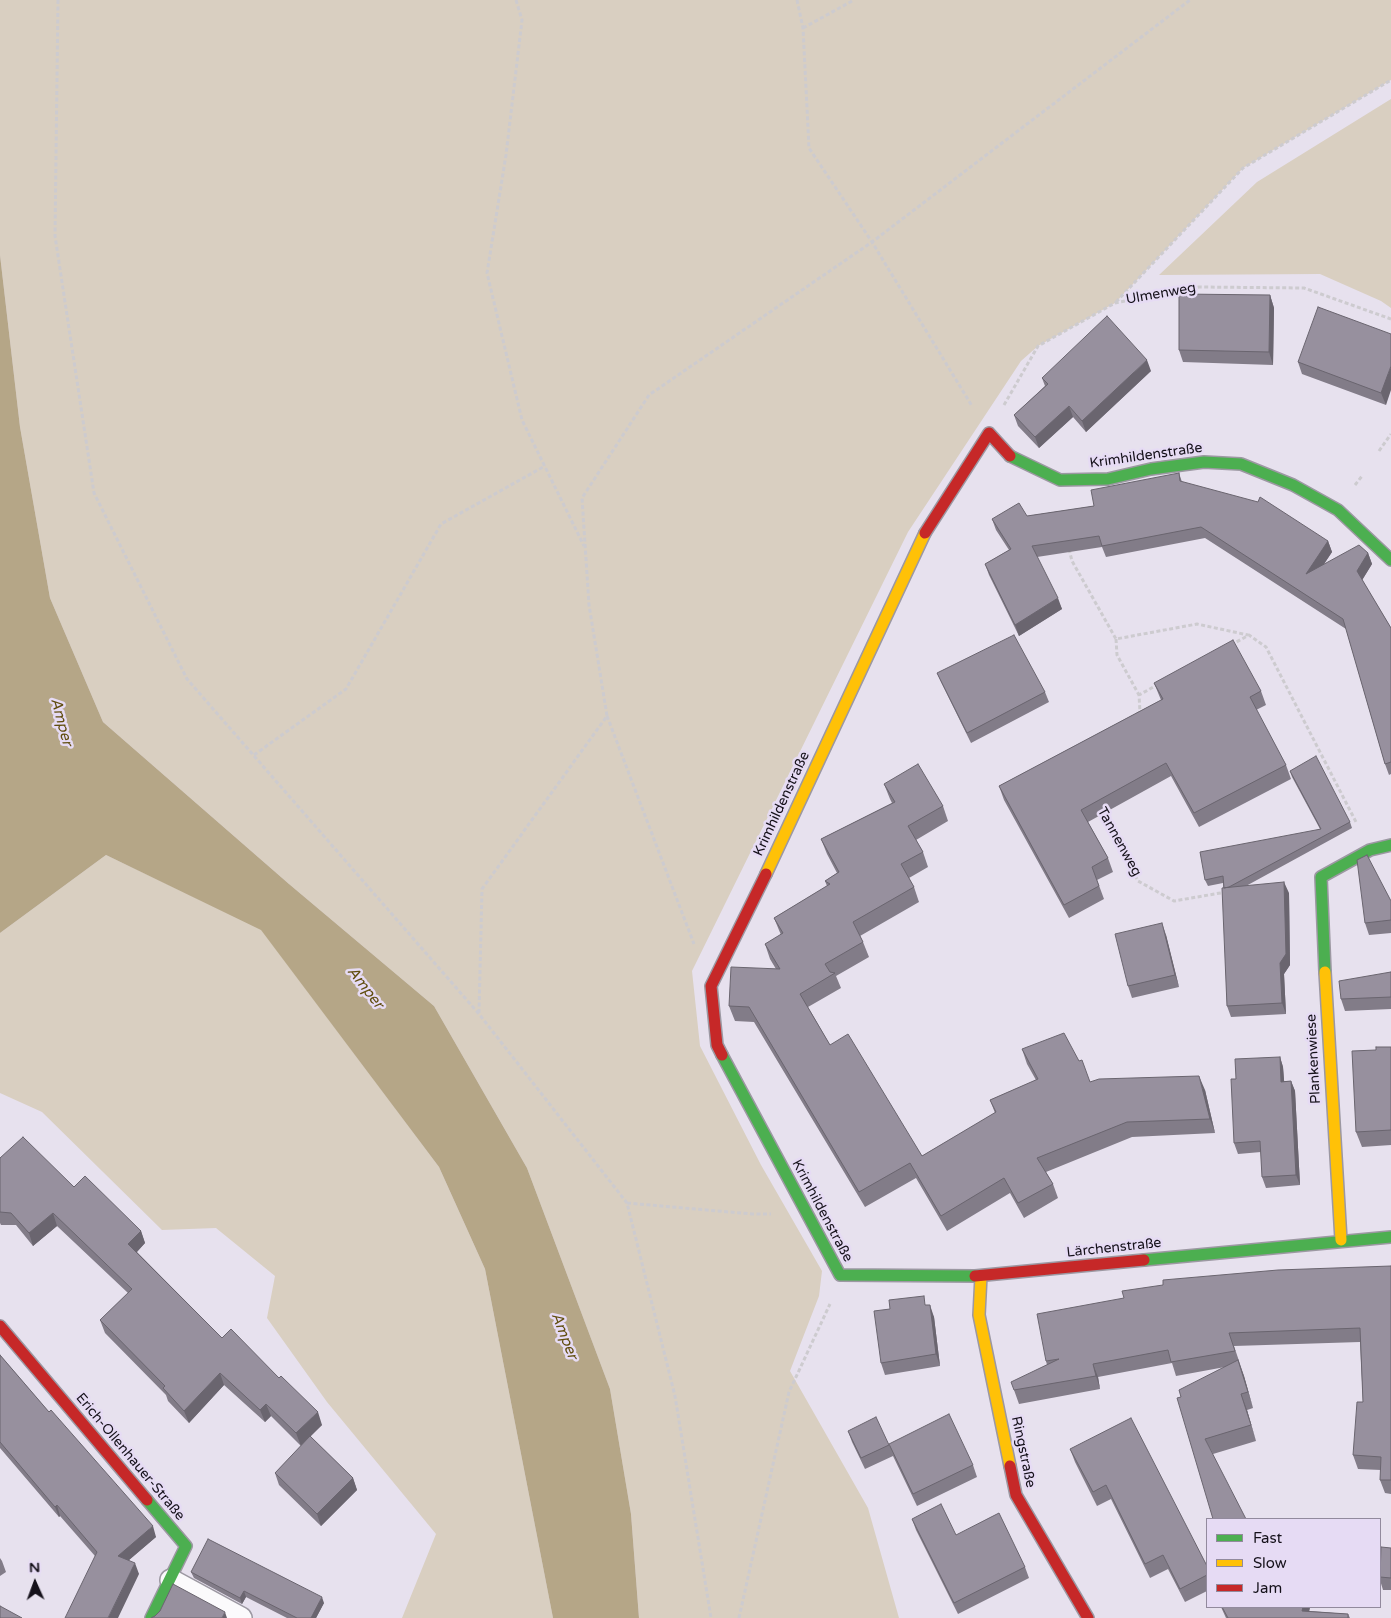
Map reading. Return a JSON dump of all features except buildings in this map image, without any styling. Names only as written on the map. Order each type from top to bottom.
[{"type":"street","name":"Krimhildenstraße","points":[[840,1275],[717,1045],[711,986],[806,791],[921,539],[989,433],[1010,456],[1060,480],[1108,478],[1151,469],[1204,462],[1241,464],[1293,485],[1338,510],[1391,560]]},
{"type":"street","points":[[1370,850],[1391,845]]},
{"type":"street","name":"Plankenwiese","points":[[1341,1240],[1329,1067],[1321,877],[1370,850]]},
{"type":"street","name":"Lärchenstraße","points":[[840,1275],[981,1276],[1341,1240],[1391,1237]]},
{"type":"street","name":"Ringstraße","points":[[981,1276],[979,1315],[1016,1495],[1088,1618]]},
{"type":"street","name":"Erich-Ollenhauer-Straße","points":[[0,1326],[186,1546],[151,1618]]},
{"type":"lane","points":[[171,1580],[241,1618]]},
{"type":"path","points":[[58,0],[55,236],[94,493],[187,679],[479,1014],[627,1204],[675,1396],[711,1618]]},
{"type":"path","points":[[516,0],[522,20],[506,155],[487,273],[522,420],[585,548]]},
{"type":"path","points":[[797,0],[803,28],[809,148],[872,242],[989,433]]},
{"type":"path","points":[[803,28],[854,0]]},
{"type":"path","points":[[711,986],[606,716],[589,605],[582,498],[649,395],[872,242],[1190,0]]},
{"type":"path","points":[[1116,302],[1243,168],[1391,80]]},
{"type":"path","name":"Ulmenweg","points":[[989,433],[1038,346],[1116,302],[1199,287],[1304,288],[1391,319]]},
{"type":"path","points":[[1379,451],[1391,434]]},
{"type":"path","points":[[254,755],[346,689],[441,524],[545,466]]},
{"type":"path","points":[[1067,544],[1072,562],[1116,639],[1117,654],[1139,695],[1140,712],[1132,717]]},
{"type":"path","points":[[1116,639],[1196,624],[1249,635],[1266,647],[1370,850]]},
{"type":"path","points":[[1224,649],[1249,635]]},
{"type":"path","points":[[1139,695],[1164,681]]},
{"type":"path","points":[[479,1014],[482,890],[606,716]]},
{"type":"path","name":"Tannenweg","points":[[1098,804],[1138,881],[1174,901],[1233,891]]},
{"type":"path","points":[[627,1204],[752,1214],[806,1213]]},
{"type":"path","name":"Krimhildenstraße","points":[[740,1618],[789,1392],[835,1293],[840,1275]]},
{"type":"shaded area","points":[[0,0],[1391,0],[1391,80],[1243,168],[1115,303],[1038,346],[1021,361],[908,532],[692,971],[700,1046],[761,1165],[822,1271],[819,1296],[790,1371],[868,1508],[899,1618],[639,1618],[631,1514],[610,1389],[527,1168],[434,1006],[289,884],[103,722],[50,598],[20,427],[0,255]]},
{"type":"shaded area","points":[[1391,99],[1391,308],[1381,301],[1320,274],[1159,275],[1257,182]]},
{"type":"shaded area","points":[[106,855],[261,929],[439,1167],[485,1269],[553,1618],[402,1618],[436,1534],[327,1402],[267,1318],[275,1276],[216,1228],[162,1230],[42,1112],[0,1093],[0,933]]},
{"type":"water","name":"Amper","points":[[0,255],[20,427],[50,598],[103,722],[289,884],[434,1006],[527,1168],[610,1389],[631,1514],[639,1618],[553,1618],[485,1269],[439,1167],[261,930],[106,855],[0,933]]},
{"type":"traffic: fast","points":[[1010,456],[1060,480],[1108,479],[1151,469],[1204,462],[1241,464],[1293,485],[1338,510],[1391,560]]},
{"type":"traffic: fast","points":[[1325,972],[1321,877],[1370,850],[1391,845]]},
{"type":"traffic: fast","points":[[722,1055],[840,1275],[975,1276]]},
{"type":"traffic: fast","points":[[1144,1260],[1391,1237]]},
{"type":"traffic: fast","points":[[147,1500],[186,1546],[151,1618]]},
{"type":"traffic: slow","points":[[766,874],[925,533]]},
{"type":"traffic: slow","points":[[1325,972],[1341,1240]]},
{"type":"traffic: slow","points":[[981,1276],[979,1315],[1010,1466]]},
{"type":"traffic: jam","points":[[925,533],[989,433],[1010,456]]},
{"type":"traffic: jam","points":[[722,1055],[717,1045],[711,986],[766,874]]},
{"type":"traffic: jam","points":[[975,1276],[1144,1260]]},
{"type":"traffic: jam","points":[[0,1326],[147,1500]]},
{"type":"traffic: jam","points":[[1010,1466],[1016,1495],[1088,1618]]}]
